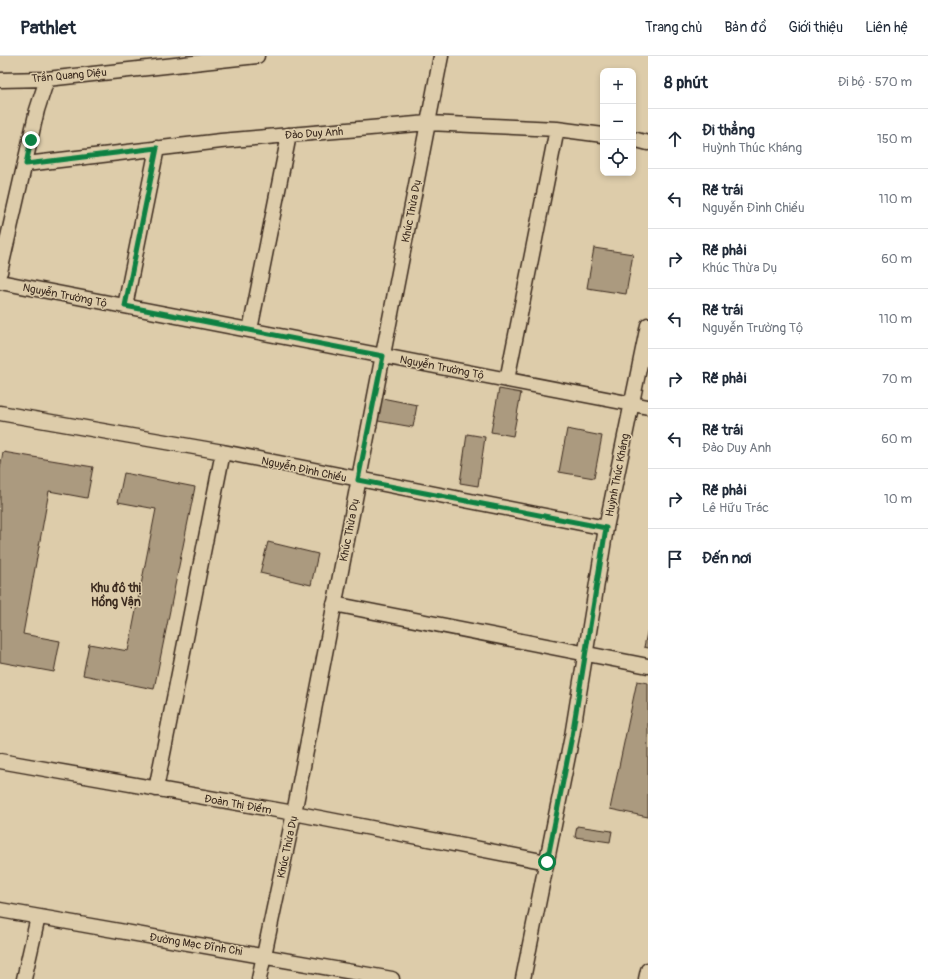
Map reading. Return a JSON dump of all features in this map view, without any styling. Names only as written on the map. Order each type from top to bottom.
[{"type":"street","name":"Trần Quang Diệu","points":[[0,80],[47,79],[257,56]]},
{"type":"street","name":"Khúc Thừa Dụ","points":[[259,979],[294,813],[441,56]]},
{"type":"street","points":[[0,272],[26,164],[37,110],[47,79]]},
{"type":"street","name":"Đào Duy Anh","points":[[26,164],[157,148],[428,123],[557,129],[600,135]]},
{"type":"street","points":[[507,380],[557,129]]},
{"type":"street","points":[[250,330],[289,135]]},
{"type":"street","points":[[636,140],[648,143]]},
{"type":"street","points":[[125,306],[157,148]]},
{"type":"street","name":"Nguyễn Trường Tộ","points":[[0,282],[648,407]]},
{"type":"street","name":"Huỳnh Thúc Kháng","points":[[523,979],[572,736],[606,528],[648,325]]},
{"type":"street","name":"Nguyễn Đình Chiểu","points":[[0,413],[222,452],[606,528]]},
{"type":"street","points":[[156,789],[222,452]]},
{"type":"street","points":[[334,604],[648,666]]},
{"type":"street","name":"Đoàn Thị Điểm","points":[[0,761],[294,813],[547,862]]},
{"type":"street","name":"Đường Mạc Đĩnh Chi","points":[[0,910],[264,955],[392,979]]},
{"type":"street","points":[[24,979],[38,917]]},
{"type":"street","points":[[646,979],[648,970]]},
{"type":"building","points":[[594,248],[633,254],[626,294],[587,288]]},
{"type":"building","points":[[499,389],[521,393],[513,436],[491,432]]},
{"type":"building","points":[[382,398],[417,405],[413,427],[378,421]]},
{"type":"building","points":[[567,429],[602,436],[594,478],[559,472]]},
{"type":"building","points":[[467,434],[485,437],[478,486],[460,483]]},
{"type":"building","points":[[3,452],[93,467],[87,498],[49,491],[23,634],[60,641],[54,672],[0,662],[0,469]]},
{"type":"building","points":[[124,473],[195,487],[154,689],[83,675],[89,644],[128,651],[156,509],[118,502]]},
{"type":"building","points":[[268,542],[318,554],[311,585],[260,573]]},
{"type":"building","points":[[648,628],[648,648],[644,647]]},
{"type":"building","points":[[637,681],[648,683],[648,817],[610,809]]},
{"type":"building","points":[[577,826],[612,831],[610,842],[575,837]]},
{"type":"district","name":"Khu đô thị Hồng Vận","points":[[116,595]]},
{"type":"route","points":[[31,140],[26,164],[157,148],[125,306],[383,356],[358,480],[606,528],[572,736],[547,862]]}]
